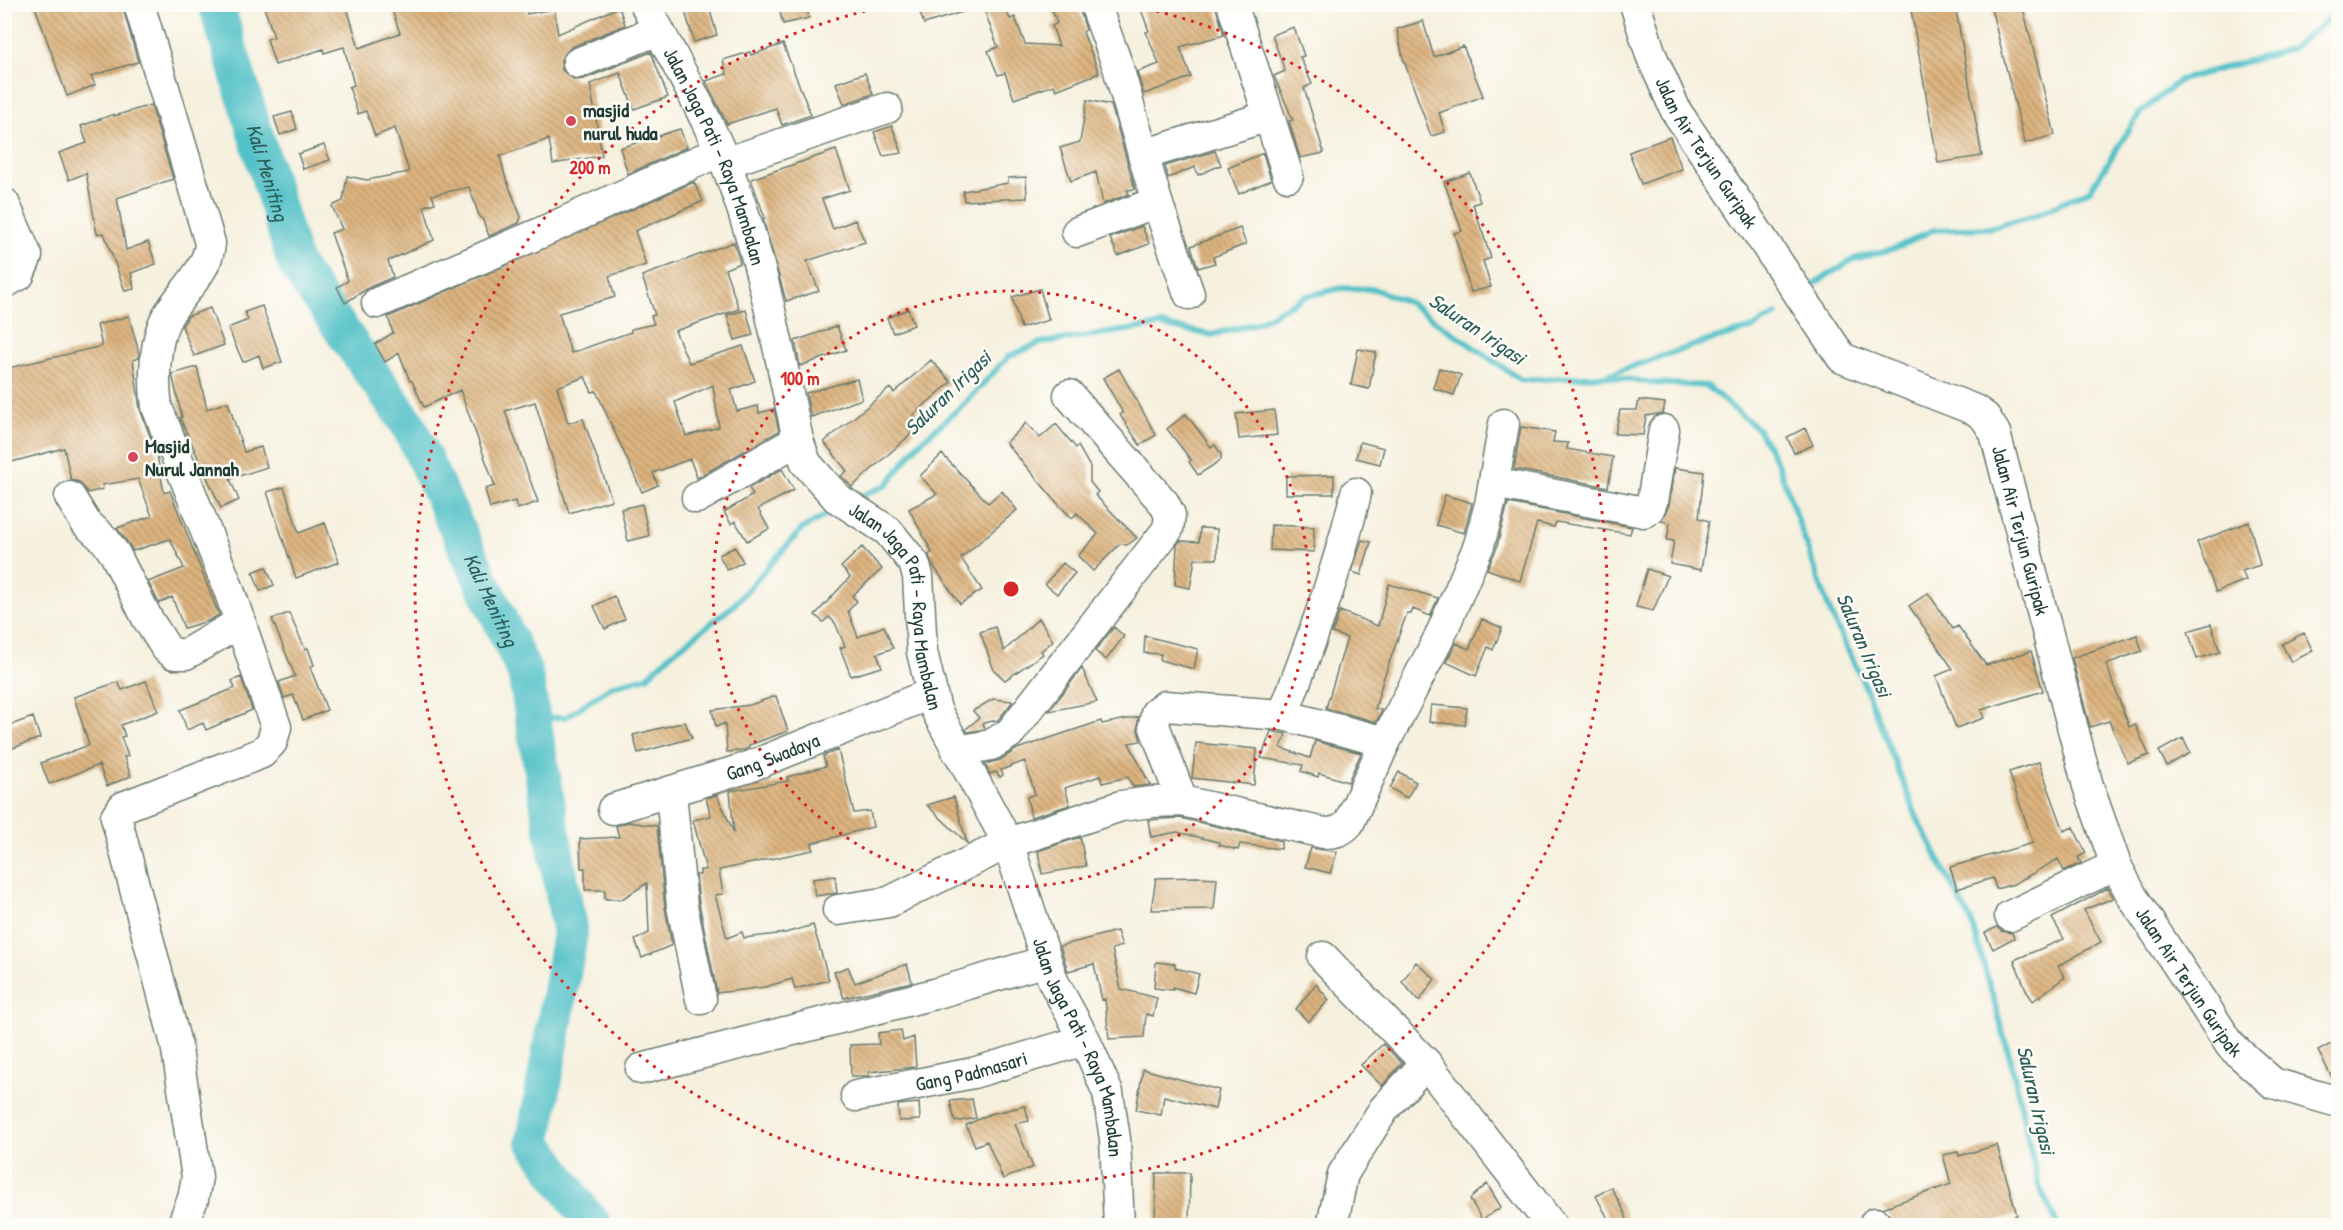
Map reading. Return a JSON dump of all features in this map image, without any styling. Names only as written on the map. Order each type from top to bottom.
[{"type":"street","points":[[139,4],[210,243],[203,266],[165,320],[153,383],[155,399],[241,622],[276,722],[272,742],[257,755],[123,807],[116,820],[176,1044],[197,1177],[193,1199],[182,1226]]},
{"type":"street","points":[[1095,4],[1117,64],[1157,202],[1189,294]]},
{"type":"street","points":[[1232,4],[1288,177]]},
{"type":"street","name":"Jalan Air Terjun Guripak","points":[[1635,4],[1651,56],[1676,111],[1842,357],[1975,410],[1992,427],[2088,786],[2116,865],[2132,896],[2230,1046],[2273,1083],[2338,1102]]},
{"type":"street","points":[[578,63],[652,17]]},
{"type":"street","name":"Jalan Jaga Pati - Raya Mambalan","points":[[652,17],[722,157],[764,282],[798,440],[806,463],[837,498],[888,531],[911,556],[917,569],[922,652],[930,694],[944,729],[1008,843],[1053,981],[1085,1040],[1108,1093],[1115,1139],[1119,1226]]},
{"type":"street","points":[[377,303],[722,157],[887,108]]},
{"type":"street","points":[[1143,155],[1269,116]]},
{"type":"street","points":[[1077,232],[1157,202]]},
{"type":"street","points":[[4,203],[27,256],[20,275],[4,283]]},
{"type":"street","points":[[957,751],[991,745],[1010,733],[1168,529],[1170,515],[1164,503],[1069,395]]},
{"type":"street","points":[[838,910],[873,906],[905,896],[1008,843],[1121,806],[1182,801],[1312,831],[1336,832],[1350,823],[1385,742],[1440,636],[1471,564],[1485,524],[1504,424]]},
{"type":"street","points":[[1494,483],[1644,512],[1649,509],[1652,502],[1664,430]]},
{"type":"street","points":[[697,498],[798,440]]},
{"type":"street","points":[[1282,715],[1324,609],[1343,550],[1356,493]]},
{"type":"street","points":[[70,497],[87,523],[105,540],[115,554],[147,618],[169,652],[179,655],[186,654],[241,622]]},
{"type":"street","name":"Gang Swadaya","points":[[613,809],[747,768],[930,694]]},
{"type":"street","points":[[1182,801],[1155,728],[1154,719],[1160,709],[1171,705],[1282,715],[1385,742]]},
{"type":"street","points":[[671,793],[682,906],[701,999]]},
{"type":"street","points":[[2010,916],[2116,865]]},
{"type":"street","points":[[1323,957],[1426,1064],[1539,1221]]},
{"type":"street","points":[[641,1069],[934,994],[1046,961]]},
{"type":"street","name":"Gang Padmasari","points":[[856,1095],[973,1072],[1085,1040]]},
{"type":"street","points":[[1332,1226],[1343,1174],[1348,1165],[1384,1109],[1426,1064]]},
{"type":"building","points":[[34,4],[122,4],[138,62],[91,76],[95,85],[67,96]]},
{"type":"building","points":[[263,4],[346,4],[359,48],[400,33],[392,10],[408,4],[524,4],[527,14],[554,9],[558,34],[619,7],[625,25],[571,47],[561,60],[562,70],[575,80],[584,79],[651,52],[668,97],[634,109],[620,73],[590,84],[602,156],[553,164],[549,139],[500,156],[521,217],[519,223],[489,236],[469,187],[432,195],[435,203],[424,206],[434,240],[388,261],[393,277],[370,287],[345,303],[337,287],[348,281],[331,233],[342,229],[332,206],[343,201],[347,176],[367,180],[409,172],[395,128],[375,136],[366,111],[358,114],[349,87],[354,85],[344,47],[324,53],[323,49],[275,65],[267,39],[274,37]]},
{"type":"building","points":[[683,4],[708,4],[717,35],[694,42]]},
{"type":"building","points":[[778,4],[806,4],[809,18],[783,24]]},
{"type":"building","points":[[917,4],[974,4],[975,8],[924,24]]},
{"type":"building","points":[[982,4],[1004,4],[1010,19],[1015,17],[1025,44],[1059,46],[1052,26],[1057,23],[1050,4],[1078,4],[1086,30],[1083,32],[1099,73],[1056,90],[1054,85],[1014,99],[1005,73],[998,75],[988,51],[998,47]]},
{"type":"building","points":[[1139,4],[1215,4],[1224,35],[1180,47],[1191,77],[1144,94],[1137,72],[1159,64],[1146,32],[1149,31]]},
{"type":"building","points":[[1910,4],[1955,4],[1982,156],[1938,163]]},
{"type":"building","points":[[1990,4],[2022,4],[2055,135],[2025,143]]},
{"type":"building","points":[[1423,21],[1434,57],[1463,46],[1483,96],[1439,113],[1445,132],[1431,136],[1403,58],[1397,29]]},
{"type":"building","points":[[1294,27],[1304,56],[1300,57],[1312,84],[1304,88],[1324,153],[1300,158],[1289,121],[1293,120],[1274,76],[1285,71],[1272,35]]},
{"type":"building","points":[[783,44],[811,115],[782,125],[776,108],[727,124],[706,81],[727,74],[723,60],[750,52],[751,55]]},
{"type":"building","points":[[865,73],[873,94],[844,104],[836,83]]},
{"type":"building","points":[[1087,100],[1111,105],[1135,189],[1127,190],[1129,194],[1103,204],[1096,172],[1071,181],[1060,148],[1080,142]]},
{"type":"building","points":[[151,105],[173,179],[117,198],[126,250],[148,242],[156,264],[131,273],[134,289],[125,291],[104,233],[97,234],[86,173],[69,180],[59,153],[87,143],[81,126],[114,114],[114,116]]},
{"type":"building","points":[[292,112],[297,129],[280,135],[274,117]]},
{"type":"building","points":[[892,126],[902,153],[883,156],[874,132]]},
{"type":"building","points":[[680,129],[687,147],[628,174],[620,148]]},
{"type":"building","points":[[1670,137],[1682,169],[1641,184],[1629,152]]},
{"type":"building","points":[[324,145],[330,160],[303,169],[298,154]]},
{"type":"building","points":[[836,150],[850,190],[822,199],[833,229],[855,220],[865,242],[807,261],[819,291],[786,301],[763,219],[765,218],[751,179]]},
{"type":"building","points":[[1215,151],[1221,165],[1198,175],[1195,167],[1168,178],[1165,166]]},
{"type":"building","points":[[1263,153],[1271,180],[1239,194],[1228,168]]},
{"type":"building","points":[[1470,173],[1480,202],[1473,204],[1491,258],[1483,261],[1491,287],[1471,292],[1454,233],[1462,231],[1444,182]]},
{"type":"building","points":[[1026,177],[1027,198],[964,201],[963,191],[1008,183],[1008,178]]},
{"type":"building","points":[[694,182],[703,201],[635,231],[646,265],[609,276],[615,297],[559,313],[571,353],[631,332],[631,329],[654,324],[651,316],[655,315],[642,276],[734,242],[740,263],[725,269],[739,309],[675,331],[689,363],[743,346],[755,381],[731,390],[737,411],[758,406],[759,413],[774,409],[779,431],[697,478],[690,459],[653,473],[658,485],[642,492],[596,391],[592,392],[585,377],[557,387],[568,423],[583,419],[612,500],[569,513],[535,402],[505,411],[538,502],[517,509],[515,501],[490,508],[485,489],[495,486],[460,390],[424,407],[399,353],[385,362],[375,344],[393,333],[388,317]],"holes":[[[713,385],[719,427],[686,436],[675,402]]]},
{"type":"building","points":[[1142,226],[1149,244],[1118,256],[1110,238]]},
{"type":"building","points":[[1240,228],[1246,244],[1213,257],[1215,263],[1198,268],[1191,246]]},
{"type":"building","points":[[1040,289],[1049,320],[1021,328],[1012,297]]},
{"type":"building","points":[[262,306],[282,362],[263,368],[259,355],[243,362],[228,328],[248,320],[245,312]]},
{"type":"building","points":[[210,308],[224,345],[194,356],[182,326],[188,316]]},
{"type":"building","points":[[908,309],[914,325],[893,333],[887,318]]},
{"type":"building","points":[[746,310],[753,335],[735,340],[727,315]]},
{"type":"building","points":[[129,316],[139,353],[139,358],[133,360],[140,409],[157,455],[164,493],[170,491],[219,615],[184,628],[172,597],[159,603],[148,582],[184,568],[170,539],[133,551],[117,528],[152,516],[138,479],[102,485],[103,489],[88,493],[79,482],[71,480],[64,448],[8,463],[4,449],[4,369],[102,346],[97,325]]},
{"type":"building","points":[[837,326],[846,350],[800,366],[795,341]]},
{"type":"building","points":[[1358,349],[1376,352],[1369,389],[1351,385]]},
{"type":"building","points":[[931,360],[951,382],[913,415],[921,425],[852,487],[841,476],[847,471],[824,442],[890,388],[894,393]]},
{"type":"building","points":[[197,367],[207,409],[228,402],[244,452],[261,447],[267,467],[230,479],[239,500],[221,508],[180,418],[182,417],[172,374]]},
{"type":"building","points":[[1439,368],[1461,375],[1454,395],[1433,388]]},
{"type":"building","points":[[1119,369],[1156,435],[1140,445],[1120,415],[1123,413],[1103,378]]},
{"type":"building","points":[[857,379],[862,399],[811,417],[806,393]]},
{"type":"building","points":[[1639,400],[1665,403],[1663,413],[1646,416],[1643,435],[1615,434],[1620,410],[1637,410]]},
{"type":"building","points":[[1274,410],[1277,435],[1239,439],[1236,414]]},
{"type":"building","points":[[1186,414],[1211,447],[1215,445],[1221,454],[1221,460],[1198,475],[1189,462],[1191,460],[1167,429]]},
{"type":"building","points":[[1026,423],[1040,438],[1056,424],[1076,448],[1078,446],[1090,467],[1090,482],[1098,492],[1095,495],[1137,538],[1127,545],[1120,544],[1093,571],[1078,556],[1098,534],[1077,513],[1072,518],[1006,443]]},
{"type":"building","points":[[1521,427],[1555,432],[1553,442],[1568,443],[1567,449],[1613,457],[1608,487],[1514,469]]},
{"type":"building","points":[[1805,428],[1813,445],[1794,453],[1787,437]]},
{"type":"building","points":[[1360,442],[1384,448],[1380,464],[1356,458]]},
{"type":"building","points":[[942,454],[988,503],[1002,491],[1017,510],[961,558],[982,590],[960,604],[932,564],[929,555],[932,552],[909,509],[937,494],[920,476]]},
{"type":"building","points":[[1675,468],[1704,472],[1699,518],[1709,521],[1701,570],[1670,564],[1674,541],[1667,540],[1670,523],[1661,521],[1669,505]]},
{"type":"building","points":[[782,469],[794,490],[758,509],[769,529],[747,541],[735,521],[731,524],[724,512],[753,495],[749,488]]},
{"type":"building","points":[[1334,475],[1334,494],[1286,494],[1286,476]]},
{"type":"building","points":[[284,487],[299,533],[325,523],[339,562],[296,578],[267,492]]},
{"type":"building","points":[[1445,495],[1472,503],[1464,533],[1436,525]]},
{"type":"building","points":[[1508,503],[1632,527],[1630,534],[1556,522],[1554,527],[1537,523],[1520,581],[1487,569],[1496,550]]},
{"type":"building","points":[[642,504],[649,536],[628,541],[621,509]]},
{"type":"building","points":[[2249,522],[2260,565],[2242,571],[2246,580],[2216,592],[2197,542]]},
{"type":"building","points":[[1271,525],[1314,527],[1314,552],[1270,550]]},
{"type":"building","points":[[1200,528],[1217,529],[1217,559],[1195,559],[1190,588],[1175,585],[1177,545],[1180,541],[1199,542]]},
{"type":"building","points":[[1362,540],[1371,542],[1361,575],[1352,572]]},
{"type":"building","points":[[735,547],[743,562],[727,570],[719,555]]},
{"type":"building","points":[[862,547],[882,569],[852,596],[857,601],[848,611],[858,637],[884,626],[893,648],[877,654],[882,667],[851,676],[840,648],[845,646],[835,623],[829,617],[823,622],[815,615],[850,577],[841,567]]},
{"type":"building","points":[[1063,563],[1075,573],[1057,594],[1045,584]]},
{"type":"building","points":[[266,567],[274,585],[260,591],[253,572]]},
{"type":"building","points":[[1647,569],[1668,576],[1653,611],[1636,607]]},
{"type":"building","points":[[1389,584],[1438,598],[1430,616],[1413,609],[1411,614],[1407,613],[1383,680],[1375,709],[1382,710],[1376,722],[1326,708],[1347,638],[1332,633],[1340,611],[1378,626]]},
{"type":"building","points":[[1928,593],[1953,629],[1958,626],[1986,665],[2031,651],[2043,691],[1981,710],[1984,718],[1956,728],[1936,676],[1953,669],[1909,606]]},
{"type":"building","points":[[614,596],[625,619],[605,629],[594,606]]},
{"type":"building","points":[[289,613],[305,649],[308,648],[314,665],[310,667],[327,710],[303,720],[293,695],[284,698],[279,682],[295,676],[272,619]]},
{"type":"building","points":[[1039,618],[1053,641],[1041,651],[1043,654],[1005,680],[994,670],[980,632],[995,627],[1004,651]]},
{"type":"building","points":[[1482,619],[1502,628],[1493,650],[1488,647],[1476,676],[1446,662],[1456,643],[1469,649]]},
{"type":"building","points":[[2211,624],[2220,652],[2197,659],[2188,631]]},
{"type":"building","points":[[1114,627],[1124,636],[1106,660],[1095,651]]},
{"type":"building","points":[[2304,633],[2313,651],[2291,662],[2282,644]]},
{"type":"building","points":[[2137,635],[2142,651],[2106,664],[2129,727],[2135,724],[2149,755],[2128,763],[2109,721],[2090,727],[2072,658]]},
{"type":"building","points":[[1145,636],[1198,649],[1194,669],[1160,660],[1161,654],[1144,653]]},
{"type":"building","points":[[1082,668],[1097,702],[1049,711]]},
{"type":"building","points":[[241,677],[252,710],[206,730],[203,723],[187,730],[180,710],[235,688],[232,681]]},
{"type":"building","points":[[146,681],[158,711],[121,725],[125,736],[121,737],[128,756],[124,757],[131,776],[107,786],[99,765],[49,784],[41,763],[89,745],[74,697],[118,682],[122,690]]},
{"type":"building","points":[[776,696],[788,731],[749,745],[749,748],[744,750],[727,752],[725,723],[716,727],[712,710],[750,705]]},
{"type":"building","points":[[993,699],[1013,701],[998,720],[983,723],[985,729],[967,732],[966,729],[979,718],[973,711]]},
{"type":"building","points":[[1431,705],[1467,708],[1465,725],[1429,722]]},
{"type":"building","points":[[33,717],[40,738],[13,748],[5,727]]},
{"type":"building","points":[[1138,717],[1141,741],[1129,743],[1150,785],[1133,787],[1128,777],[1102,783],[1100,776],[1065,788],[1070,805],[1031,817],[1027,797],[1035,794],[1025,761],[1001,770],[1003,775],[1000,777],[996,772],[990,774],[985,764],[1000,760],[1017,749],[1101,721],[1102,724]]},
{"type":"building","points":[[685,722],[692,738],[638,753],[633,735]]},
{"type":"building","points":[[1271,731],[1286,734],[1281,748],[1310,758],[1315,741],[1361,753],[1348,782],[1319,773],[1318,777],[1301,771],[1303,765],[1261,758]]},
{"type":"building","points":[[2183,738],[2190,753],[2167,766],[2159,751]]},
{"type":"building","points":[[1196,743],[1257,749],[1254,785],[1192,778]]},
{"type":"building","points":[[838,750],[854,813],[870,811],[873,827],[812,843],[813,850],[719,870],[723,894],[715,895],[727,938],[742,932],[744,938],[785,933],[813,925],[829,980],[795,989],[792,979],[765,987],[717,993],[699,903],[696,875],[700,875],[700,870],[706,870],[693,820],[711,816],[706,798],[717,795],[734,833],[730,791],[788,781],[787,777],[826,766],[823,756]]},
{"type":"building","points":[[2039,762],[2064,831],[2073,827],[2086,853],[2078,857],[2081,863],[2064,871],[2058,859],[2014,884],[1996,889],[1993,878],[1957,889],[1950,867],[2033,843],[2009,772]]},
{"type":"building","points":[[1399,772],[1416,782],[1407,798],[1390,788]]},
{"type":"building","points":[[954,797],[967,843],[927,805]]},
{"type":"building","points":[[1180,818],[1281,841],[1281,849],[1240,844],[1238,850],[1219,845],[1219,842],[1177,832],[1151,837],[1148,820]]},
{"type":"building","points":[[628,822],[657,826],[665,908],[672,945],[642,958],[635,940],[649,933],[647,883],[622,899],[605,899],[605,890],[585,890],[585,868],[581,868],[580,839],[619,837],[616,826]]},
{"type":"building","points":[[1080,837],[1086,866],[1042,874],[1038,851]]},
{"type":"building","points":[[1311,848],[1337,852],[1330,873],[1305,867]]},
{"type":"building","points":[[835,876],[837,893],[815,896],[813,879]]},
{"type":"building","points":[[1156,878],[1217,878],[1214,909],[1151,910]]},
{"type":"building","points":[[2108,888],[2113,898],[2084,910],[2101,942],[2058,966],[2065,977],[2033,1001],[2014,960],[2064,939],[2052,918]]},
{"type":"building","points":[[1997,927],[2001,931],[2012,933],[2014,938],[1993,949],[1985,933]]},
{"type":"building","points":[[1117,931],[1122,946],[1112,949],[1121,989],[1157,998],[1153,1016],[1146,1014],[1144,1037],[1109,1039],[1105,999],[1102,1000],[1094,964],[1068,971],[1060,946]]},
{"type":"building","points":[[1156,962],[1175,964],[1175,968],[1199,974],[1194,993],[1173,987],[1173,990],[1154,988]]},
{"type":"building","points":[[1416,962],[1435,979],[1419,1001],[1402,982]]},
{"type":"building","points":[[907,964],[912,982],[844,998],[834,972],[848,967],[855,983]]},
{"type":"building","points":[[1316,984],[1329,1000],[1308,1022],[1296,1009]]},
{"type":"building","points":[[901,1030],[903,1041],[914,1037],[916,1067],[869,1072],[869,1076],[851,1076],[850,1045],[879,1044],[878,1033]]},
{"type":"building","points":[[2338,1040],[2338,1084],[2335,1083],[2318,1051]]},
{"type":"building","points":[[1383,1044],[1402,1063],[1382,1086],[1361,1065]]},
{"type":"building","points":[[1143,1069],[1219,1090],[1215,1109],[1164,1096],[1161,1115],[1136,1110]]},
{"type":"building","points":[[972,1099],[976,1118],[955,1122],[950,1101]]},
{"type":"building","points":[[919,1103],[920,1120],[899,1121],[898,1105]]},
{"type":"building","points":[[1025,1106],[1029,1121],[1015,1124],[1033,1167],[1003,1179],[987,1141],[975,1146],[966,1125],[990,1114]]},
{"type":"building","points":[[1997,1145],[2017,1215],[1980,1226],[1893,1226],[1891,1217],[1882,1208],[1951,1184],[1943,1155],[1958,1152],[1959,1156]]},
{"type":"building","points":[[1156,1173],[1190,1173],[1189,1226],[1155,1226]]},
{"type":"building","points":[[1487,1184],[1501,1207],[1482,1220],[1470,1199]]},
{"type":"building","points":[[1611,1187],[1625,1213],[1629,1226],[1612,1226],[1596,1196]]},
{"type":"waterway","name":"Kali Meniting","points":[[216,4],[295,264],[408,424],[525,673],[570,934],[534,1141],[595,1226]]},
{"type":"waterway","points":[[1805,289],[1854,259],[1896,248],[1933,230],[1989,228],[2035,215],[2090,190],[2140,113],[2180,80],[2291,49],[2329,19],[2331,4]]},
{"type":"waterway","name":"Saluran Irigasi","points":[[854,499],[887,485],[917,445],[963,405],[1008,357],[1040,343],[1161,325],[1212,335],[1257,323],[1306,296],[1342,288],[1374,289],[1408,302],[1521,380],[1604,376],[1654,383],[1707,386],[1758,429],[1778,464],[1832,617],[1862,679],[1918,820],[1972,923],[2012,1065],[2038,1183],[2058,1226]]},
{"type":"waterway","points":[[1607,375],[1753,328],[1777,314]]},
{"type":"waterway","name":"Saluran Irigasi","points":[[534,719],[566,717],[612,686],[647,677],[670,655],[733,606],[802,529],[838,508]]},
{"type":"place","name":"masjid nurul huda","points":[[571,121]]},
{"type":"place","name":"Masjid Nurul Jannah","points":[[133,457]]}]
